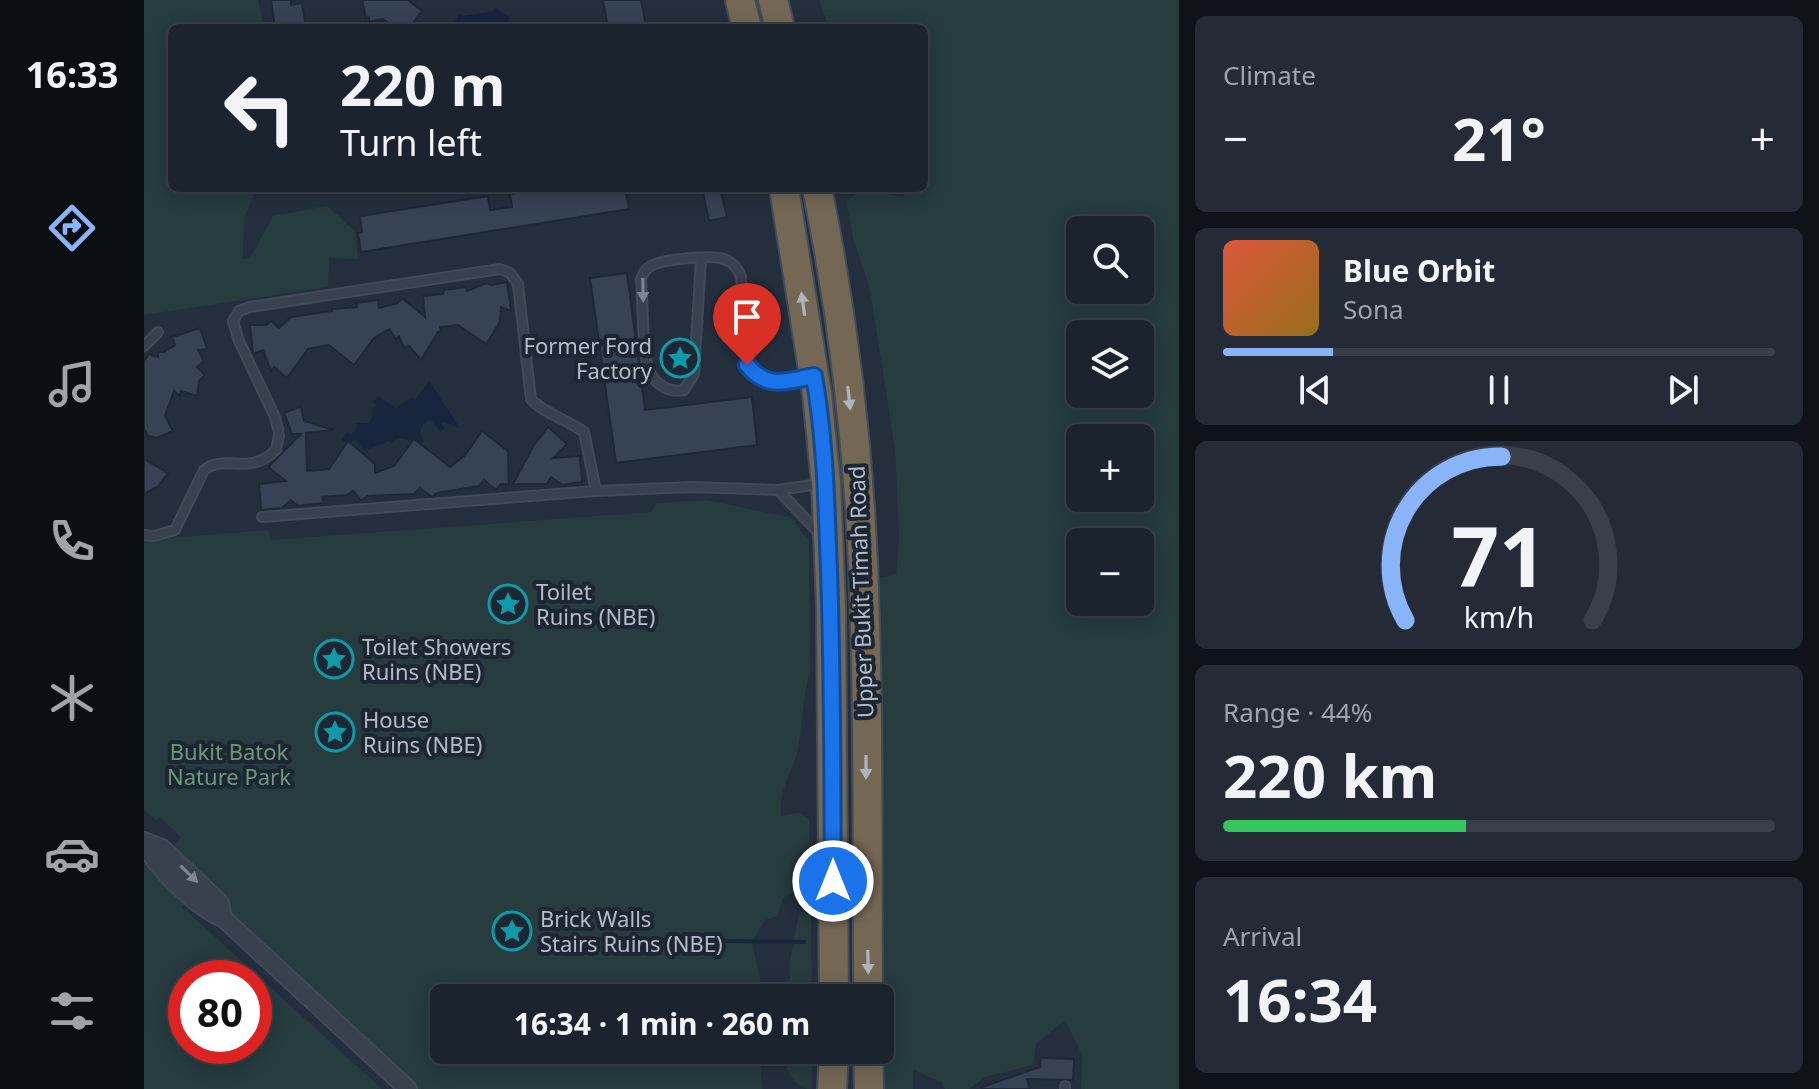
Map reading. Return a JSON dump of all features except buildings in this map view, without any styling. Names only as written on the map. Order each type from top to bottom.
[{"type":"highway","points":[[740,0],[745,24]]},
{"type":"highway","points":[[773,0],[779,24]]},
{"type":"highway","name":"Upper Bukit Timah Road","points":[[785,192],[816,385],[826,483],[834,984]]},
{"type":"highway","name":"Upper Bukit Timah Road","points":[[818,192],[843,348],[860,514],[865,619],[868,984]]},
{"type":"highway","points":[[816,385],[829,350],[832,347],[843,348]]},
{"type":"highway","points":[[833,852],[843,851],[860,842],[866,828]]},
{"type":"highway","points":[[832,1089],[833,1064]]},
{"type":"highway","points":[[868,1064],[869,1089]]},
{"type":"street","points":[[729,0],[744,24]]},
{"type":"street","points":[[144,841],[162,848],[220,903],[223,918],[408,1089]]},
{"type":"lane","points":[[701,259],[694,374],[684,390],[674,392],[657,384],[648,368],[641,279],[646,270],[656,263],[714,257],[727,260],[737,267],[741,277],[747,365],[758,378],[773,383],[816,385]]},
{"type":"lane","points":[[144,535],[154,536],[175,530],[204,470],[213,464],[252,465],[276,450],[279,432],[275,417],[239,341],[233,321],[239,311],[500,269],[510,273],[518,284],[531,399],[538,407],[568,420],[584,432],[596,491]]},
{"type":"lane","points":[[144,346],[158,332]]},
{"type":"lane","points":[[262,517],[596,491],[693,487],[778,490],[826,483]]},
{"type":"lane","points":[[778,490],[828,542]]},
{"type":"green space","points":[[144,0],[258,0],[263,24],[168,24],[168,192],[255,192],[244,218],[243,259],[250,258],[273,216],[327,206],[355,231],[358,259],[329,258],[328,287],[144,315]]},
{"type":"green space","points":[[819,0],[1179,0],[1179,1089],[1081,1089],[1082,1055],[1065,1020],[1036,1044],[1033,1065],[985,1077],[969,1089],[945,1089],[941,1082],[913,1070],[913,1089],[881,1089],[881,1064],[894,1064],[894,984],[881,984],[880,578],[896,575],[899,536],[895,449],[870,289],[854,241],[846,201],[858,192],[880,192],[903,198],[905,192],[928,192],[928,24],[828,24]]},
{"type":"green space","name":"Bukit Batok Nature Park","points":[[707,500],[792,518],[809,542],[810,673],[798,749],[784,788],[781,816],[799,813],[809,819],[811,901],[799,904],[791,893],[783,898],[777,916],[765,920],[752,943],[761,983],[766,984],[430,984],[430,1064],[760,1064],[762,1089],[417,1089],[164,858],[181,837],[160,818],[156,820],[144,810],[144,540],[268,530],[271,540],[652,512],[656,503]]},
{"type":"green space","points":[[144,863],[186,902],[182,907],[240,960],[168,960],[168,1064],[272,1064],[272,989],[382,1089],[144,1089]]},
{"type":"green space","points":[[811,912],[812,984],[785,984],[790,980],[790,960],[799,913]]},
{"type":"green space","points":[[786,1064],[812,1064],[812,1089],[795,1081]]},
{"type":"water","points":[[496,8],[510,18],[506,24],[453,24],[460,14],[493,11]]},
{"type":"water","points":[[429,381],[460,428],[443,422],[441,424],[445,428],[441,431],[430,420],[423,424],[420,433],[424,440],[422,443],[398,438],[392,444],[389,441],[364,451],[355,439],[350,444],[341,440],[346,433],[356,430],[357,423],[368,423],[376,405],[373,402],[378,396],[396,408],[411,397],[415,399]]},
{"type":"waterway","points":[[588,939],[804,942]]},
{"type":"place","name":"Former Ford Factory","points":[[680,358]]},
{"type":"place","name":"Toilet Ruins (NBE)","points":[[508,604]]},
{"type":"place","name":"Toilet Showers Ruins (NBE)","points":[[334,659]]},
{"type":"place","name":"House Ruins (NBE)","points":[[335,732]]},
{"type":"place","name":"Brick Walls Stairs Ruins (NBE)","points":[[512,931]]},
{"type":"route","points":[[747,365],[758,378],[773,383],[814,376],[817,394],[826,483],[831,606],[833,881]]}]
